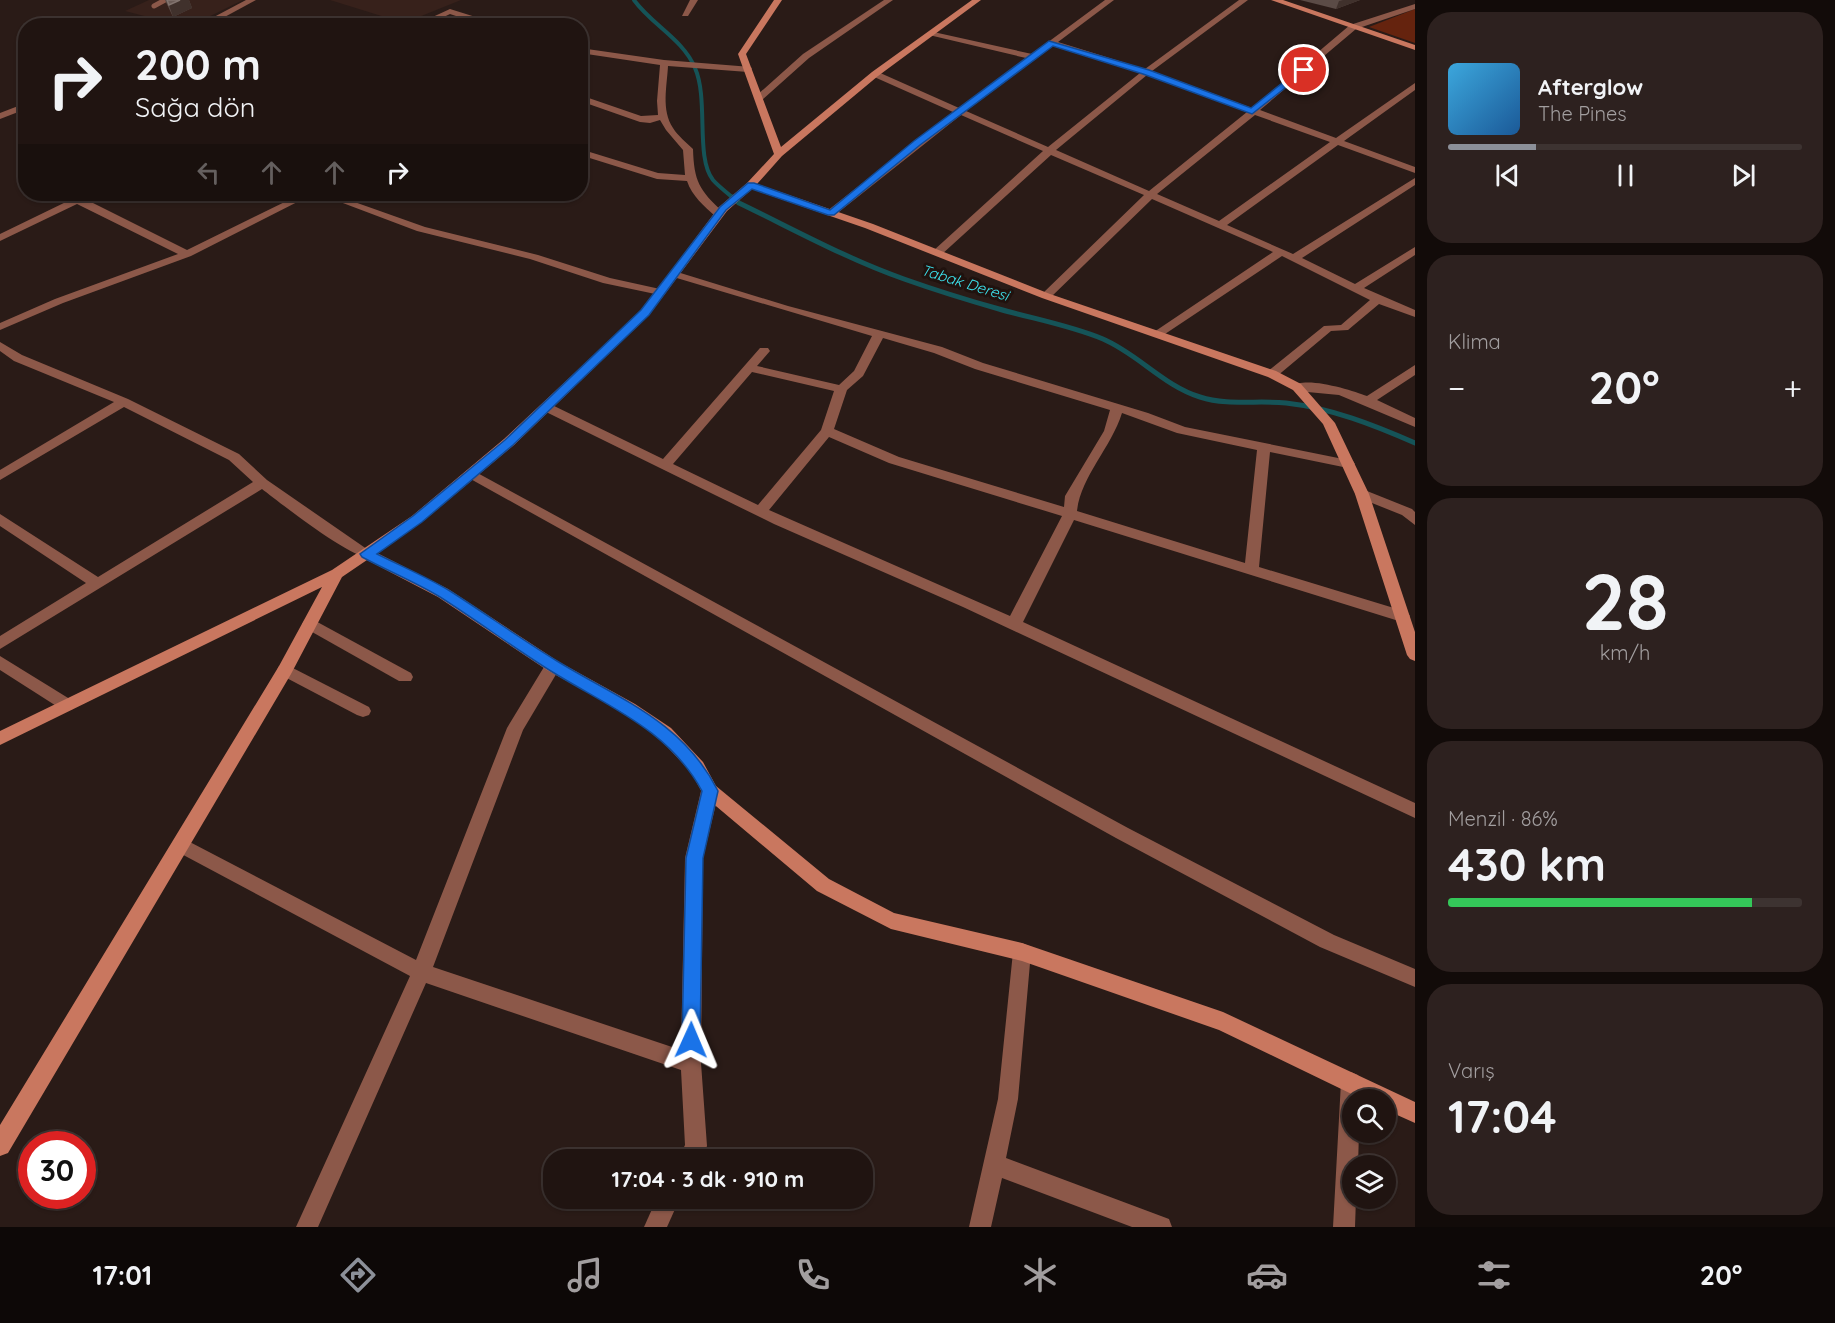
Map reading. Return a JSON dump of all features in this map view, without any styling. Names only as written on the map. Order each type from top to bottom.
[{"type":"street","points":[[217,18],[252,0]]},
{"type":"street","points":[[685,14],[694,0]]},
{"type":"street","points":[[777,0],[742,54],[780,154]]},
{"type":"street","points":[[759,98],[806,56],[889,0]]},
{"type":"street","points":[[0,738],[337,574],[417,519],[472,474],[645,313],[721,211],[780,154],[875,74],[977,0]]},
{"type":"street","points":[[831,213],[917,143],[1110,0]]},
{"type":"street","points":[[937,253],[1050,150],[1146,72],[1244,0]]},
{"type":"street","points":[[1275,0],[1415,48]]},
{"type":"street","points":[[1394,0],[1415,6]]},
{"type":"street","points":[[1046,296],[1150,195],[1353,27],[1415,6]]},
{"type":"street","points":[[434,18],[450,10],[472,18]]},
{"type":"street","points":[[932,33],[1033,57]]},
{"type":"street","points":[[1052,43],[1146,72],[1415,170]]},
{"type":"street","points":[[588,51],[664,63],[748,69]]},
{"type":"street","points":[[664,63],[661,117],[671,134],[688,149],[688,178],[697,194],[721,211]]},
{"type":"street","points":[[875,74],[1281,252],[1378,299],[1415,314]]},
{"type":"street","points":[[1220,225],[1415,86]]},
{"type":"street","points":[[588,101],[640,119],[650,120],[661,117]]},
{"type":"street","points":[[0,116],[18,109]]},
{"type":"street","points":[[588,154],[657,176],[688,178]]},
{"type":"street","points":[[1294,258],[1415,181]]},
{"type":"street","points":[[747,188],[831,213],[1046,296],[1272,374],[1297,387],[1329,423],[1362,494],[1415,655]]},
{"type":"street","points":[[0,238],[66,201]]},
{"type":"street","points":[[81,201],[188,254]]},
{"type":"street","points":[[0,327],[59,301],[188,254],[294,201]]},
{"type":"street","points":[[343,201],[421,229],[534,257],[607,281],[660,292]]},
{"type":"street","points":[[1356,288],[1415,250]]},
{"type":"street","points":[[1158,334],[1281,252]]},
{"type":"street","points":[[674,274],[938,350],[979,366],[1182,430],[1348,464]]},
{"type":"street","points":[[1272,374],[1328,328],[1344,328],[1378,299]]},
{"type":"street","points":[[760,512],[827,431],[841,389],[859,373],[879,334]]},
{"type":"street","points":[[0,346],[18,358],[124,402],[234,457],[262,483],[324,528],[367,554],[443,593],[553,666],[629,708],[665,733],[697,767],[710,791],[823,885],[891,921],[1022,952],[1223,1022],[1415,1113]]},
{"type":"street","points":[[665,465],[764,351]]},
{"type":"street","points":[[750,368],[841,389]]},
{"type":"street","points":[[1368,401],[1415,369]]},
{"type":"street","points":[[1297,387],[1322,386],[1368,401],[1415,423]]},
{"type":"street","points":[[0,476],[124,402]]},
{"type":"street","points":[[546,407],[760,512],[1014,624],[1415,811]]},
{"type":"street","points":[[1014,624],[1070,514],[1072,496],[1110,431],[1117,408]]},
{"type":"street","points":[[827,431],[894,460],[1402,616]]},
{"type":"street","points":[[1252,569],[1264,448]]},
{"type":"street","points":[[472,474],[1122,833],[1327,941],[1415,978]]},
{"type":"street","points":[[0,643],[262,483]]},
{"type":"street","points":[[1362,494],[1407,512],[1415,520]]},
{"type":"street","points":[[0,519],[98,584]]},
{"type":"street","points":[[0,1145],[285,669],[337,574]]},
{"type":"street","points":[[310,624],[405,677]]},
{"type":"street","points":[[0,662],[67,705]]},
{"type":"street","points":[[307,1227],[421,972],[515,728],[553,666]]},
{"type":"street","points":[[285,669],[363,711]]},
{"type":"street","points":[[694,1149],[691,1063],[694,858],[710,791]]},
{"type":"street","points":[[180,845],[421,972],[691,1063]]},
{"type":"street","points":[[980,1227],[1008,1099],[1022,952]]},
{"type":"street","points":[[1344,1227],[1351,1082]]},
{"type":"street","points":[[993,1164],[1161,1227]]},
{"type":"street","points":[[655,1227],[664,1209]]},
{"type":"lane","points":[[154,6],[165,0]]},
{"type":"shaded area","points":[[149,0],[243,0],[206,18],[152,18],[125,11]]},
{"type":"shaded area","points":[[330,0],[461,0],[416,18],[388,18]]},
{"type":"shaded area","points":[[1415,9],[1415,43],[1369,27]]},
{"type":"building","points":[[167,0],[180,0],[169,5]]},
{"type":"waterway","name":"Tabak Deresi","points":[[634,0],[690,58],[699,81],[703,143],[708,170],[713,180],[734,199]]},
{"type":"waterway","name":"Tabak Deresi","points":[[732,197],[739,203],[800,233],[883,271],[963,298],[1103,339],[1116,345],[1163,378],[1200,397],[1232,402],[1275,402],[1303,405],[1336,413],[1415,443]]},
{"type":"route","points":[[691,1040],[694,858],[710,791],[697,767],[665,733],[629,708],[553,666],[443,593],[367,554],[417,519],[509,442],[645,313],[723,208],[751,185],[831,213],[917,143],[1052,43],[1146,72],[1252,112],[1304,70]]}]
